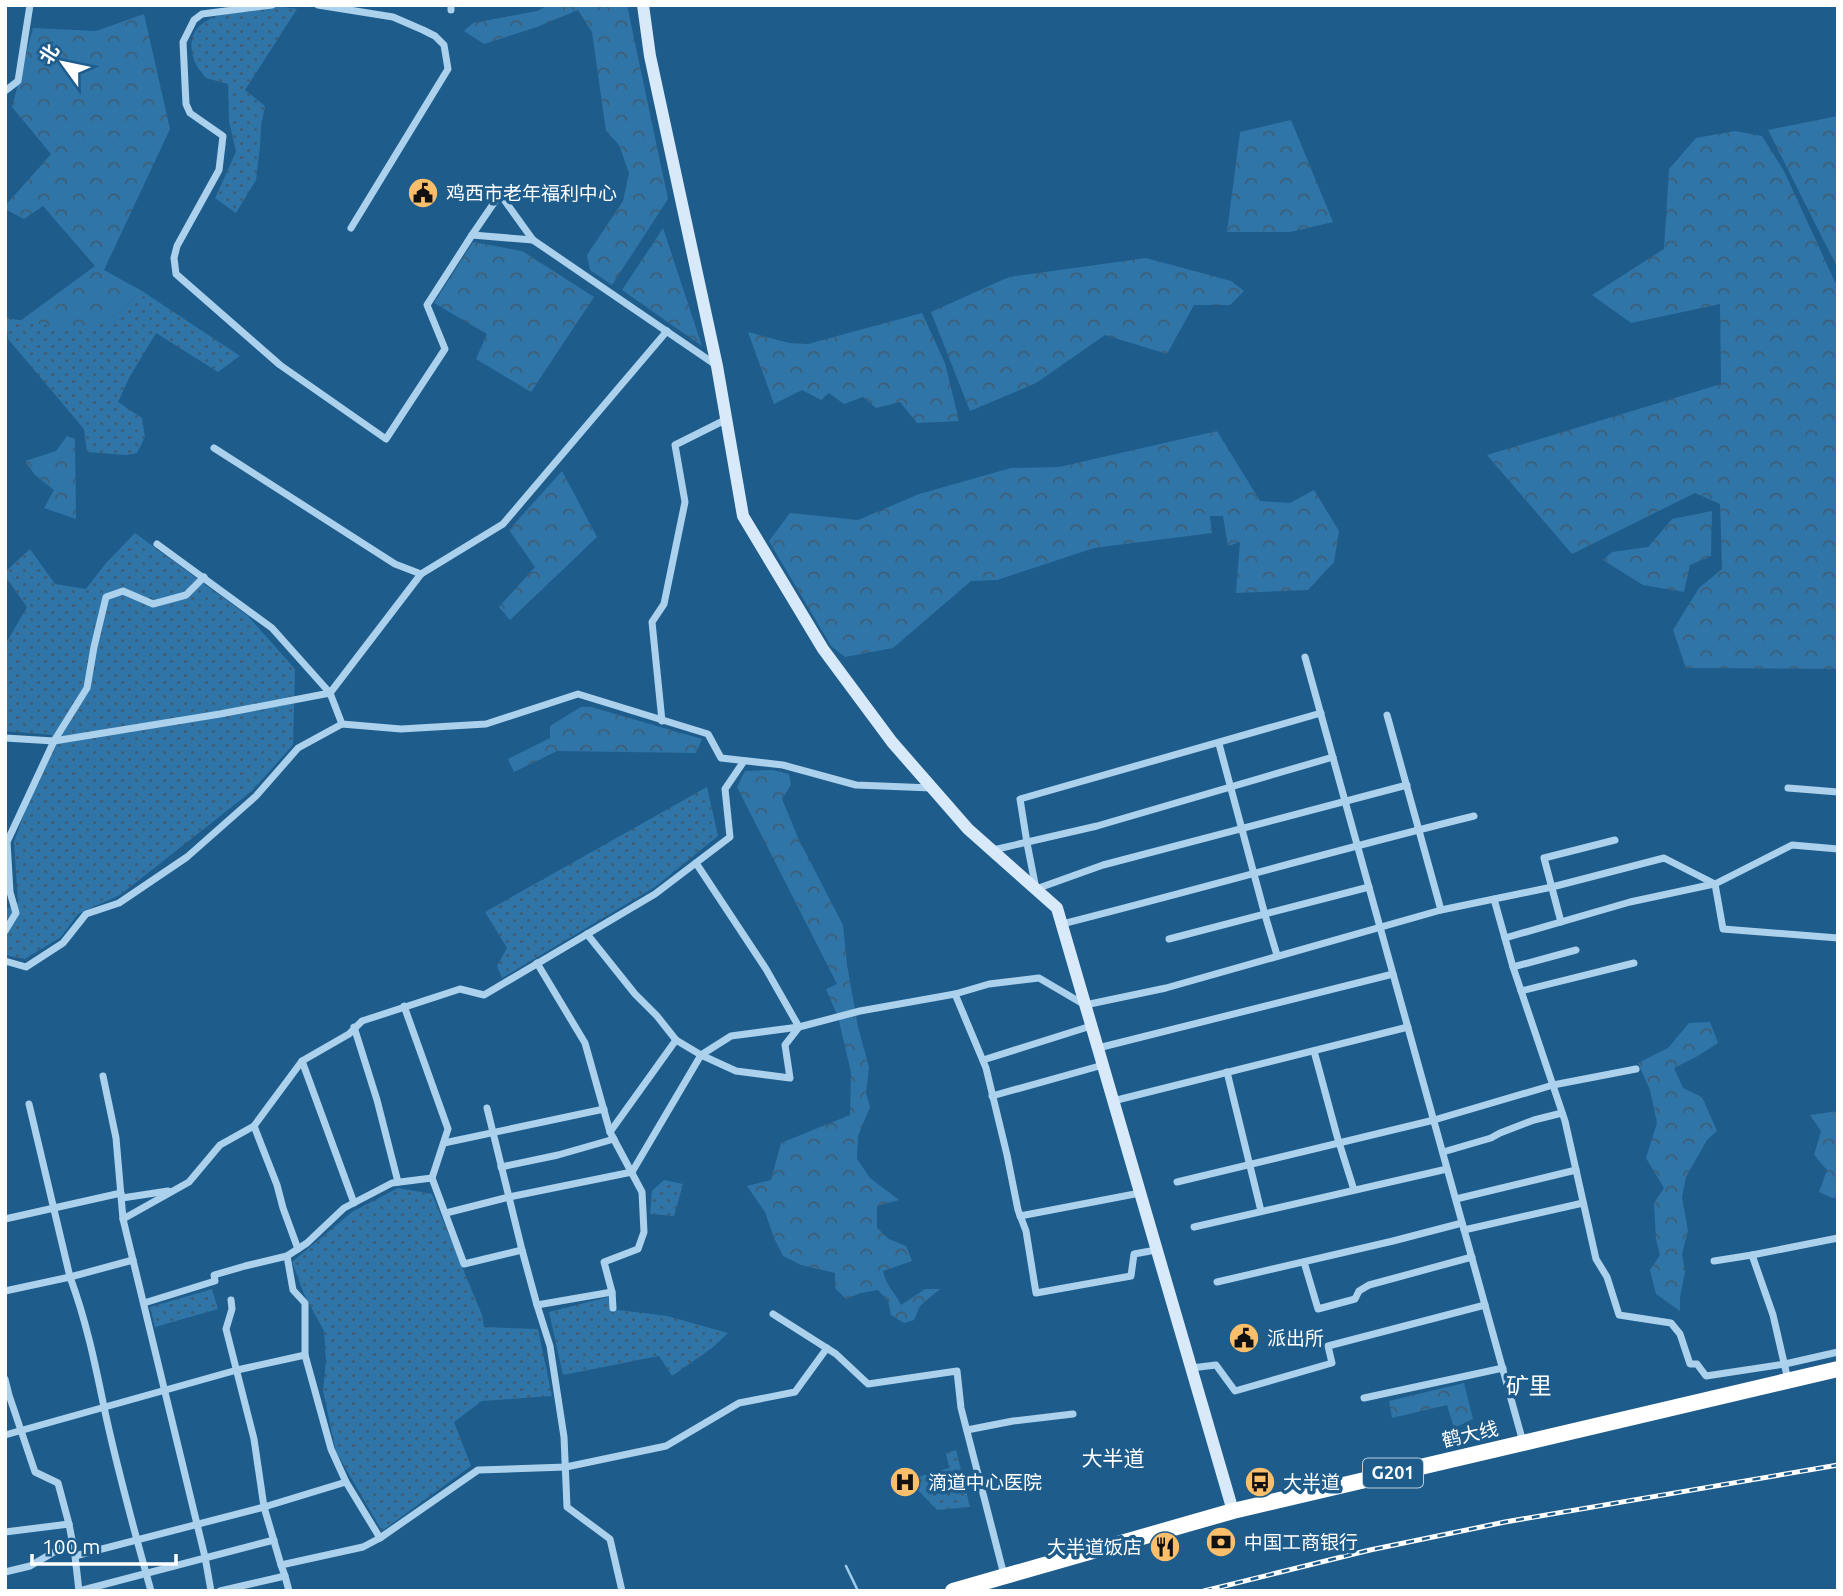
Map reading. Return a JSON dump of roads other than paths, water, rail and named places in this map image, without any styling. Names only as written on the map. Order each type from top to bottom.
[{"type":"highway","name":"鹤大线","points":[[953,1591],[1233,1511],[1523,1443],[1787,1372],[1838,1369]]},
{"type":"street","points":[[5,91],[18,82],[30,5]]},
{"type":"street","points":[[272,5],[202,14],[194,20],[183,42],[186,104],[190,113],[223,136],[219,170],[177,246],[174,258],[176,274],[281,365],[386,439],[445,349],[427,305],[500,194],[533,240],[717,366]]},
{"type":"street","points":[[318,5],[393,17],[423,30],[435,36],[444,46],[448,69],[351,228]]},
{"type":"street","points":[[643,5],[650,55],[717,366],[743,516],[823,649],[892,742],[968,829],[1057,908],[1233,1511]]},
{"type":"street","points":[[472,235],[533,240]]},
{"type":"street","points":[[5,738],[54,741],[330,693],[421,574],[503,524],[667,331]]},
{"type":"street","points":[[662,720],[652,622],[664,604],[685,502],[675,445],[727,419]]},
{"type":"street","points":[[214,448],[395,564],[421,574]]},
{"type":"street","points":[[158,544],[272,628],[330,693],[342,724]]},
{"type":"street","points":[[5,931],[16,913],[10,892],[7,842],[54,741],[87,688],[106,597],[123,591],[153,604],[186,595],[204,577]]},
{"type":"street","points":[[1306,657],[1523,1443]]},
{"type":"street","points":[[5,961],[26,967],[63,943],[86,914],[119,903],[187,857],[256,796],[298,748],[342,724],[401,729],[486,724],[578,694],[708,734],[721,758],[783,765],[856,785],[933,788]]},
{"type":"street","points":[[1036,889],[1020,799],[1321,713]]},
{"type":"street","points":[[1387,715],[1441,909]]},
{"type":"street","points":[[1219,744],[1277,955]]},
{"type":"street","points":[[992,850],[1097,826],[1333,757]]},
{"type":"street","points":[[123,1219],[189,1182],[220,1145],[254,1126],[302,1061],[349,1034],[362,1020],[460,989],[484,995],[655,894],[730,837],[725,789],[744,761]]},
{"type":"street","points":[[1036,889],[1103,865],[1407,785]]},
{"type":"street","points":[[1788,788],[1838,792]]},
{"type":"street","points":[[1062,924],[1474,816]]},
{"type":"street","points":[[1561,922],[1544,858],[1615,840]]},
{"type":"street","points":[[1505,938],[1630,902],[1715,884],[1792,845],[1838,849]]},
{"type":"street","points":[[446,1213],[632,1172],[701,1055],[731,1037],[799,1027],[860,1011],[955,994],[989,984],[1039,978],[1085,1005],[1166,988],[1441,909],[1552,887],[1664,858],[1715,884]]},
{"type":"street","points":[[696,863],[766,969],[799,1027]]},
{"type":"street","points":[[1715,884],[1723,929],[1838,938]]},
{"type":"street","points":[[1169,939],[1369,887]]},
{"type":"street","points":[[1494,898],[1513,967],[1562,1113],[1596,1259],[1607,1277],[1619,1315],[1671,1322],[1680,1334],[1690,1364],[1698,1364],[1706,1377],[1787,1372],[1838,1352]]},
{"type":"street","points":[[587,934],[676,1040],[736,1071],[790,1078],[785,1045],[799,1027]]},
{"type":"street","points":[[1513,967],[1576,950]]},
{"type":"street","points":[[537,963],[585,1043],[612,1135],[642,1192],[644,1232],[638,1250],[604,1262],[613,1308]]},
{"type":"street","points":[[1521,991],[1634,963]]},
{"type":"street","points":[[1098,1048],[1393,974]]},
{"type":"street","points":[[955,994],[982,1060],[992,1096],[1020,1216],[1026,1231],[1036,1293],[1131,1276],[1134,1254],[1156,1250]]},
{"type":"street","points":[[404,1006],[448,1129],[432,1178],[464,1264],[522,1250]]},
{"type":"street","points":[[982,1060],[1091,1026]]},
{"type":"street","points":[[354,1027],[377,1100],[398,1182]]},
{"type":"street","points":[[1113,1101],[1408,1027]]},
{"type":"street","points":[[501,1167],[558,1154],[612,1135],[676,1040]]},
{"type":"street","points":[[1314,1051],[1354,1190]]},
{"type":"street","points":[[302,1061],[354,1203]]},
{"type":"street","points":[[992,1096],[1103,1065]]},
{"type":"street","points":[[1177,1181],[1434,1121],[1553,1085],[1636,1069]]},
{"type":"street","points":[[1227,1072],[1261,1211]]},
{"type":"street","points":[[103,1076],[116,1138],[123,1219],[198,1525],[211,1591]]},
{"type":"street","points":[[29,1104],[70,1277],[97,1367],[151,1591]]},
{"type":"street","points":[[486,1108],[522,1250],[550,1346],[564,1437],[567,1507],[610,1539],[621,1591]]},
{"type":"street","points":[[444,1143],[604,1109]]},
{"type":"street","points":[[1443,1152],[1491,1139],[1500,1133],[1562,1113]]},
{"type":"street","points":[[254,1126],[298,1249]]},
{"type":"street","points":[[1194,1227],[1447,1168]]},
{"type":"street","points":[[1456,1199],[1576,1170]]},
{"type":"street","points":[[144,1303],[215,1281],[214,1275],[287,1256],[307,1243],[344,1208],[392,1183],[432,1178]]},
{"type":"street","points":[[5,1219],[122,1195],[172,1190]]},
{"type":"street","points":[[1020,1216],[1140,1194]]},
{"type":"street","points":[[1217,1282],[1463,1226],[1583,1203]]},
{"type":"street","points":[[1714,1261],[1838,1238]]},
{"type":"street","points":[[1752,1255],[1773,1315],[1787,1372]]},
{"type":"street","points":[[287,1256],[293,1290],[306,1303],[305,1355],[331,1449],[346,1482],[380,1538]]},
{"type":"street","points":[[1304,1262],[1318,1309],[1356,1299],[1359,1291],[1369,1285],[1472,1257]]},
{"type":"street","points":[[5,1291],[133,1260]]},
{"type":"street","points":[[537,1305],[612,1292]]},
{"type":"street","points":[[231,1300],[232,1309],[226,1329],[254,1439],[264,1507],[289,1591]]},
{"type":"street","points":[[1191,1368],[1216,1365],[1235,1391],[1332,1363],[1328,1346],[1485,1305]]},
{"type":"street","points":[[773,1314],[836,1354],[868,1384],[957,1371],[961,1408],[1004,1576]]},
{"type":"street","points":[[281,1565],[363,1547],[478,1469],[566,1467],[666,1447],[739,1404],[795,1392],[827,1348]]},
{"type":"street","points":[[5,1435],[237,1370],[305,1355]]},
{"type":"street","points":[[1364,1398],[1503,1368]]},
{"type":"street","points":[[5,1379],[35,1472],[58,1483],[73,1541],[79,1591],[274,1540]]},
{"type":"street","points":[[967,1430],[1073,1414]]},
{"type":"street","points":[[75,1556],[264,1507],[346,1482]]},
{"type":"street","points":[[5,1532],[69,1524]]},
{"type":"street","points":[[5,1572],[30,1566],[73,1541]]},
{"type":"street","points":[[220,1591],[285,1577]]},
{"type":"waterway","points":[[846,1566],[858,1591]]},
{"type":"railway","points":[[1204,1591],[1370,1550],[1505,1522],[1838,1465]]},
{"type":"place","name":"鸡西市老年福利中心","points":[[423,193]]},
{"type":"place","name":"派出所","points":[[1244,1338]]},
{"type":"place","name":"滴道中心医院","points":[[905,1482]]},
{"type":"place","name":"大半道","points":[[1260,1482]]},
{"type":"place","name":"中国工商银行","points":[[1221,1542]]},
{"type":"place","name":"大半道饭店","points":[[1165,1547]]},
{"type":"district","name":"矿里","points":[[1529,1386]]},
{"type":"district","name":"大半道","points":[[1113,1459]]}]
